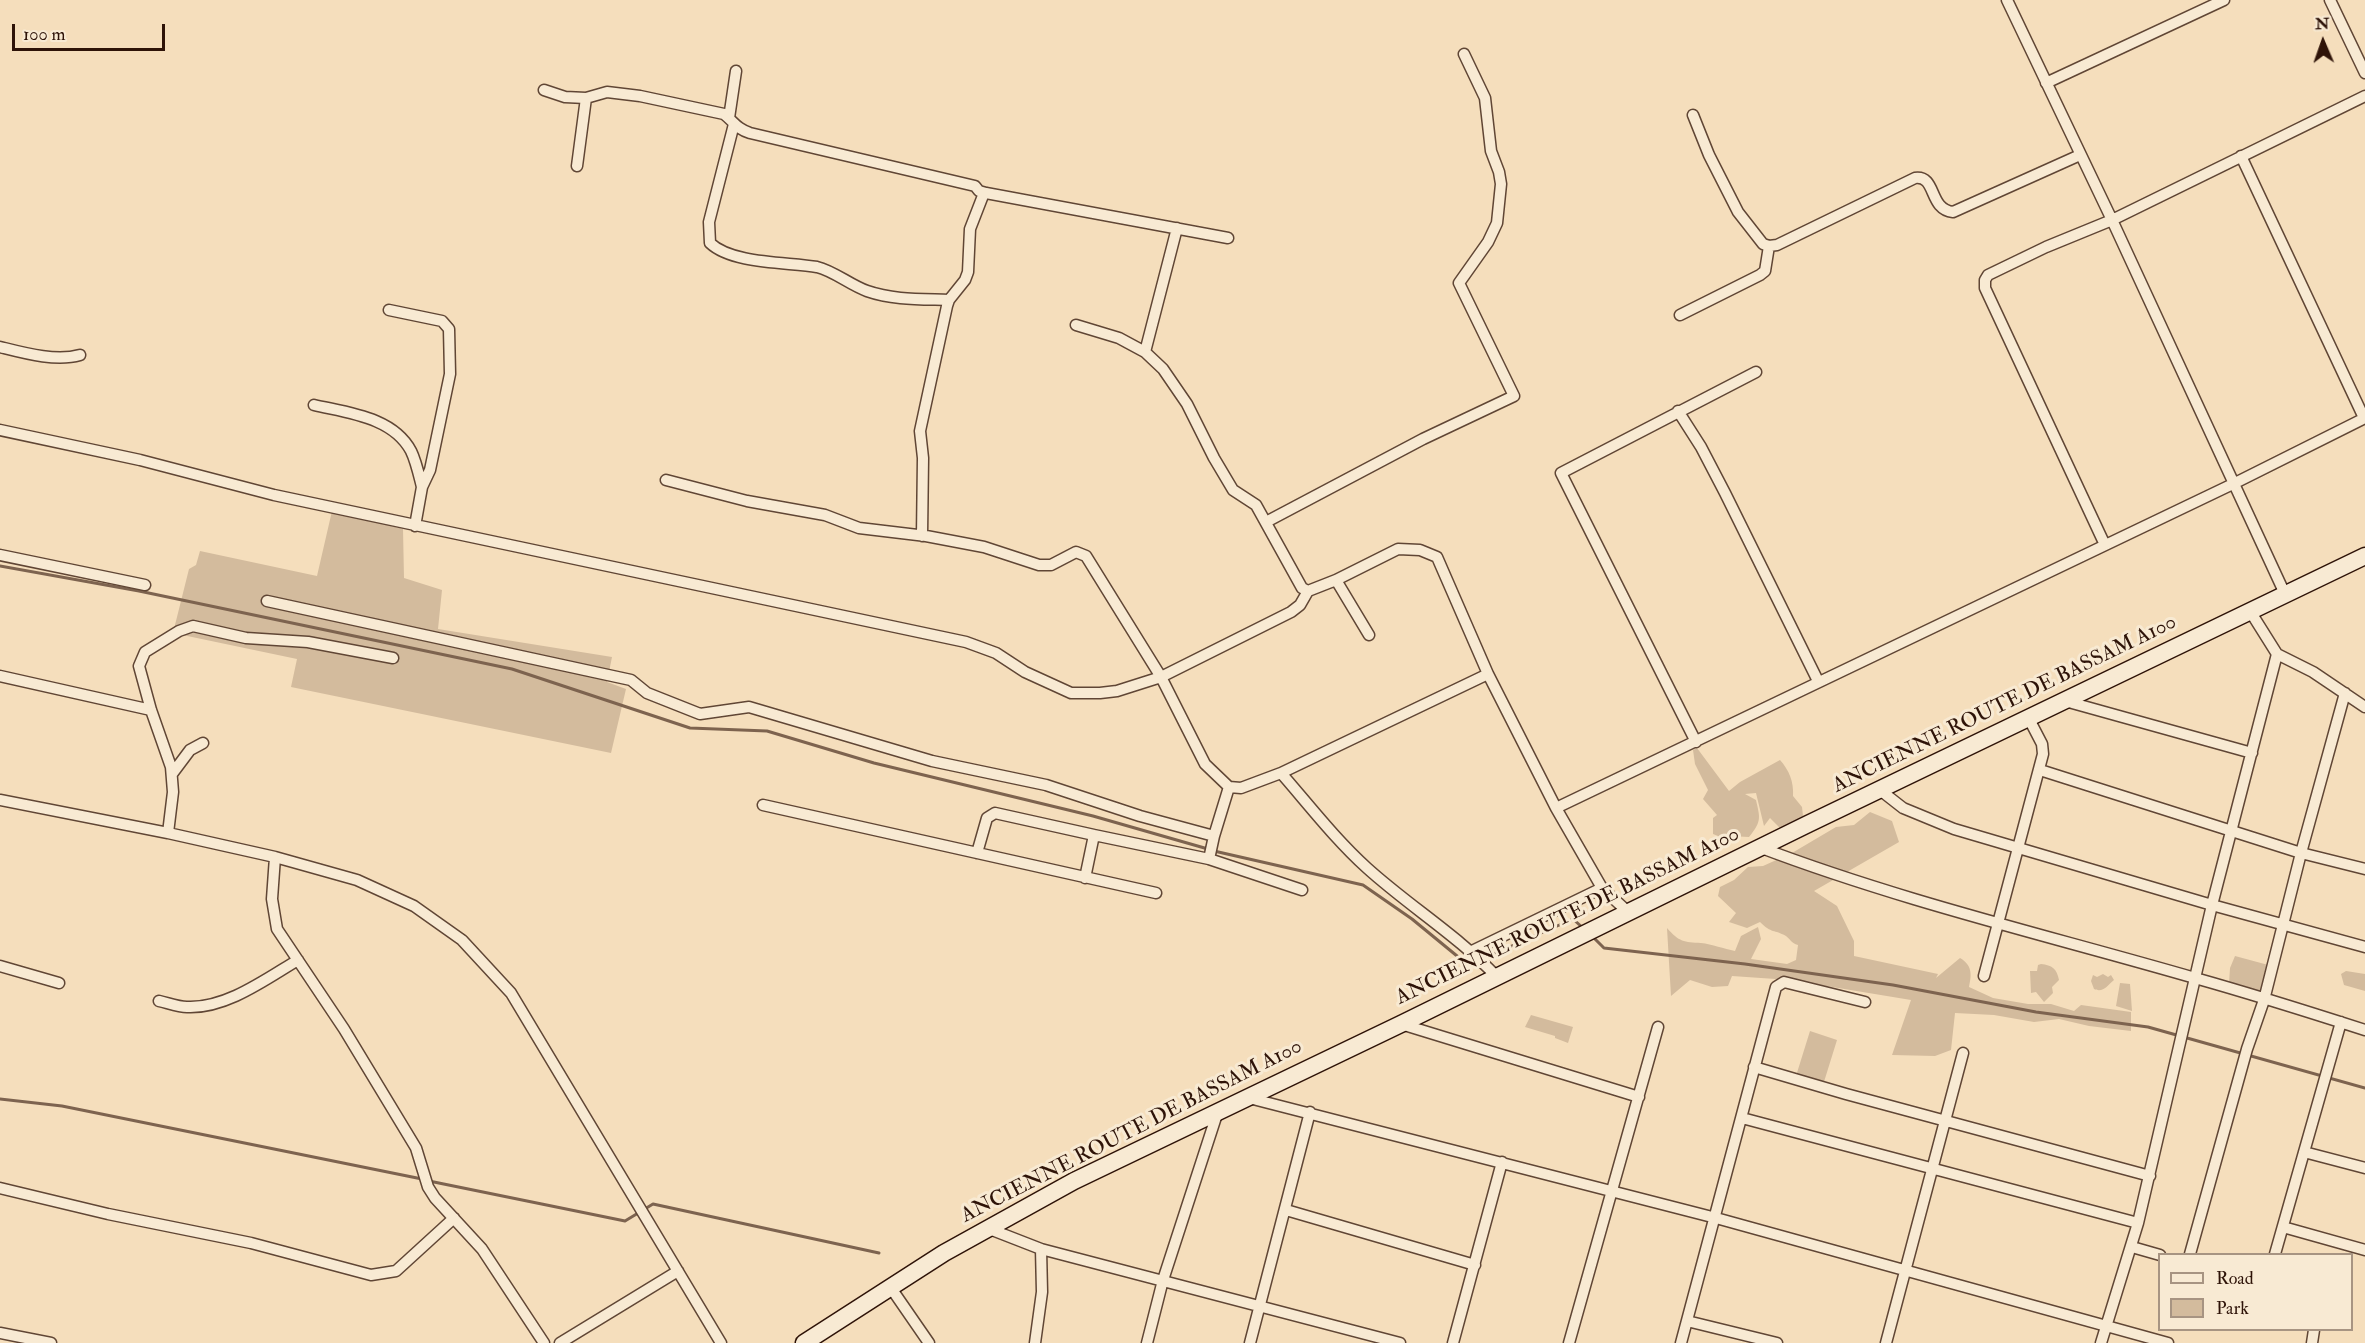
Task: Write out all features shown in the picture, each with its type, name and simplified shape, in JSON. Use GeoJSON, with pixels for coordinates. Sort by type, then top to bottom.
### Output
{"type":"FeatureCollection","features":[{"type":"Feature","properties":{"kind":"main road","name":"ANCIENNE ROUTE DE BASSAM A100"},"geometry":{"type":"LineString","coordinates":[[804,1343],[987,1228],[1113,1162],[1401,1024],[1759,847],[2365,556]]}},
{"type":"Feature","properties":{"kind":"street"},"geometry":{"type":"LineString","coordinates":[[2007,0],[2112,220],[2285,594]]}},
{"type":"Feature","properties":{"kind":"street"},"geometry":{"type":"LineString","coordinates":[[2046,83],[2224,0]]}},
{"type":"Feature","properties":{"kind":"street"},"geometry":{"type":"LineString","coordinates":[[2330,0],[2365,73]]}},
{"type":"Feature","properties":{"kind":"street"},"geometry":{"type":"LineString","coordinates":[[1266,522],[1423,439],[1514,396],[1459,283],[1488,242],[1497,223],[1501,184],[1491,151],[1485,98],[1464,54]]}},
{"type":"Feature","properties":{"kind":"street"},"geometry":{"type":"LineString","coordinates":[[736,71],[732,121],[709,222],[710,243],[718,250],[735,256],[820,268],[866,290],[900,298],[949,300]]}},
{"type":"Feature","properties":{"kind":"street"},"geometry":{"type":"LineString","coordinates":[[544,90],[565,97],[586,98],[608,92],[640,96],[724,114],[738,129],[750,133],[975,186],[984,193],[1228,238]]}},
{"type":"Feature","properties":{"kind":"street"},"geometry":{"type":"LineString","coordinates":[[2105,545],[1985,288],[1985,280],[1988,275],[2046,247],[2112,220],[2365,96]]}},
{"type":"Feature","properties":{"kind":"street"},"geometry":{"type":"LineString","coordinates":[[577,166],[586,98]]}},
{"type":"Feature","properties":{"kind":"street"},"geometry":{"type":"LineString","coordinates":[[1693,115],[1709,155],[1738,212],[1763,244],[1769,246],[1777,245],[1914,178],[1921,177],[1927,181],[1938,205],[1944,211],[1953,212],[2080,155]]}},
{"type":"Feature","properties":{"kind":"street"},"geometry":{"type":"LineString","coordinates":[[1556,808],[2235,483],[2365,418],[2241,156]]}},
{"type":"Feature","properties":{"kind":"street"},"geometry":{"type":"LineString","coordinates":[[922,536],[923,458],[920,431],[949,300],[965,280],[968,272],[970,229],[984,193]]}},
{"type":"Feature","properties":{"kind":"street"},"geometry":{"type":"LineString","coordinates":[[1145,352],[1177,228]]}},
{"type":"Feature","properties":{"kind":"street"},"geometry":{"type":"LineString","coordinates":[[1680,315],[1760,275],[1765,271],[1769,246]]}},
{"type":"Feature","properties":{"kind":"street"},"geometry":{"type":"LineString","coordinates":[[389,310],[442,321],[449,328],[450,374],[430,470],[422,487],[415,526]]}},
{"type":"Feature","properties":{"kind":"street"},"geometry":{"type":"LineString","coordinates":[[1076,325],[1119,338],[1145,352],[1164,369],[1187,404],[1233,490],[1256,505],[1302,588],[1308,591]]}},
{"type":"Feature","properties":{"kind":"street"},"geometry":{"type":"LineString","coordinates":[[0,347],[53,357],[71,358],[80,355]]}},
{"type":"Feature","properties":{"kind":"street"},"geometry":{"type":"LineString","coordinates":[[1696,742],[1561,473],[1756,372]]}},
{"type":"Feature","properties":{"kind":"street"},"geometry":{"type":"LineString","coordinates":[[314,405],[369,419],[385,425],[402,437],[412,452],[422,487]]}},
{"type":"Feature","properties":{"kind":"street"},"geometry":{"type":"LineString","coordinates":[[1678,411],[1701,447],[1818,681]]}},
{"type":"Feature","properties":{"kind":"street"},"geometry":{"type":"LineString","coordinates":[[0,430],[140,460],[274,495],[415,526],[966,642],[996,653],[1025,672],[1071,693],[1117,691],[1161,677],[1291,612],[1300,605],[1308,591],[1336,580],[1398,549],[1420,550],[1437,557],[1488,674],[1556,808],[1602,888],[1628,912]]}},
{"type":"Feature","properties":{"kind":"street"},"geometry":{"type":"LineString","coordinates":[[666,480],[747,501],[825,515],[859,528],[984,547],[1039,565],[1051,565],[1076,552],[1086,556],[1161,677],[1205,764],[1229,787],[1241,788],[1281,773],[1488,674]]}},
{"type":"Feature","properties":{"kind":"street"},"geometry":{"type":"LineString","coordinates":[[0,555],[145,585]]}},
{"type":"Feature","properties":{"kind":"street"},"geometry":{"type":"LineString","coordinates":[[1336,580],[1369,635]]}},
{"type":"Feature","properties":{"kind":"street"},"geometry":{"type":"LineString","coordinates":[[267,601],[631,680],[647,693],[700,714],[749,707],[932,761],[1046,785],[1140,816],[1214,836]]}},
{"type":"Feature","properties":{"kind":"street"},"geometry":{"type":"LineString","coordinates":[[2250,611],[2277,654],[2313,672],[2365,707]]}},
{"type":"Feature","properties":{"kind":"street"},"geometry":{"type":"LineString","coordinates":[[168,833],[173,792],[172,774],[139,666],[145,652],[193,626],[246,638],[308,642],[393,658]]}},
{"type":"Feature","properties":{"kind":"street"},"geometry":{"type":"LineString","coordinates":[[2101,1343],[2132,1247],[2212,905],[2277,654]]}},
{"type":"Feature","properties":{"kind":"street"},"geometry":{"type":"LineString","coordinates":[[0,676],[151,710]]}},
{"type":"Feature","properties":{"kind":"street"},"geometry":{"type":"LineString","coordinates":[[2190,1253],[2247,1049],[2264,1000],[2301,853],[2346,693]]}},
{"type":"Feature","properties":{"kind":"street"},"geometry":{"type":"LineString","coordinates":[[2065,701],[2252,753]]}},
{"type":"Feature","properties":{"kind":"street"},"geometry":{"type":"LineString","coordinates":[[1984,976],[2043,754],[2042,744],[2029,719]]}},
{"type":"Feature","properties":{"kind":"street"},"geometry":{"type":"LineString","coordinates":[[172,774],[190,750],[202,743]]}},
{"type":"Feature","properties":{"kind":"street"},"geometry":{"type":"LineString","coordinates":[[2040,770],[2301,853],[2365,869]]}},
{"type":"Feature","properties":{"kind":"street"},"geometry":{"type":"LineString","coordinates":[[1281,773],[1338,840],[1368,869],[1472,951],[1497,977]]}},
{"type":"Feature","properties":{"kind":"street"},"geometry":{"type":"LineString","coordinates":[[1209,859],[1229,787]]}},
{"type":"Feature","properties":{"kind":"street"},"geometry":{"type":"LineString","coordinates":[[1880,790],[1903,808],[1923,817],[2018,848],[2282,925],[2365,946]]}},
{"type":"Feature","properties":{"kind":"street"},"geometry":{"type":"LineString","coordinates":[[0,800],[168,833],[275,857],[357,880],[414,906],[462,940],[510,993],[721,1343]]}},
{"type":"Feature","properties":{"kind":"street"},"geometry":{"type":"LineString","coordinates":[[763,805],[1156,893]]}},
{"type":"Feature","properties":{"kind":"street"},"geometry":{"type":"LineString","coordinates":[[977,853],[987,818],[996,813],[1209,859],[1302,890]]}},
{"type":"Feature","properties":{"kind":"street"},"geometry":{"type":"LineString","coordinates":[[1085,878],[1094,835]]}},
{"type":"Feature","properties":{"kind":"street"},"geometry":{"type":"LineString","coordinates":[[1759,847],[1808,866],[1998,924],[2196,978],[2365,1030]]}},
{"type":"Feature","properties":{"kind":"street"},"geometry":{"type":"LineString","coordinates":[[275,857],[272,876],[277,929],[344,1029],[416,1148],[428,1187],[435,1198],[482,1249],[544,1343]]}},
{"type":"Feature","properties":{"kind":"street"},"geometry":{"type":"LineString","coordinates":[[1472,951],[1602,888]]}},
{"type":"Feature","properties":{"kind":"street"},"geometry":{"type":"LineString","coordinates":[[159,1001],[185,1007],[216,1003],[298,960]]}},
{"type":"Feature","properties":{"kind":"street"},"geometry":{"type":"LineString","coordinates":[[0,966],[59,983]]}},
{"type":"Feature","properties":{"kind":"street"},"geometry":{"type":"LineString","coordinates":[[1681,1343],[1716,1218],[1754,1067],[1779,983],[1784,982],[1865,1002]]}},
{"type":"Feature","properties":{"kind":"street"},"geometry":{"type":"LineString","coordinates":[[2275,1253],[2341,1022]]}},
{"type":"Feature","properties":{"kind":"street"},"geometry":{"type":"LineString","coordinates":[[1401,1024],[1639,1096]]}},
{"type":"Feature","properties":{"kind":"street"},"geometry":{"type":"LineString","coordinates":[[1569,1343],[1658,1027]]}},
{"type":"Feature","properties":{"kind":"street"},"geometry":{"type":"LineString","coordinates":[[1886,1343],[1964,1053]]}},
{"type":"Feature","properties":{"kind":"street"},"geometry":{"type":"LineString","coordinates":[[1754,1067],[2150,1176]]}},
{"type":"Feature","properties":{"kind":"street"},"geometry":{"type":"LineString","coordinates":[[1249,1098],[1502,1161],[1716,1218],[2168,1343]]}},
{"type":"Feature","properties":{"kind":"street"},"geometry":{"type":"LineString","coordinates":[[1147,1343],[1163,1280],[1218,1111]]}},
{"type":"Feature","properties":{"kind":"street"},"geometry":{"type":"LineString","coordinates":[[1250,1343],[1310,1112]]}},
{"type":"Feature","properties":{"kind":"street"},"geometry":{"type":"LineString","coordinates":[[1742,1118],[2138,1223]]}},
{"type":"Feature","properties":{"kind":"street"},"geometry":{"type":"LineString","coordinates":[[2304,1152],[2365,1168]]}},
{"type":"Feature","properties":{"kind":"street"},"geometry":{"type":"LineString","coordinates":[[1453,1343],[1502,1161]]}},
{"type":"Feature","properties":{"kind":"street"},"geometry":{"type":"LineString","coordinates":[[0,1188],[108,1214],[250,1243],[371,1275],[396,1271],[454,1218]]}},
{"type":"Feature","properties":{"kind":"street"},"geometry":{"type":"LineString","coordinates":[[1286,1210],[1475,1265]]}},
{"type":"Feature","properties":{"kind":"street"},"geometry":{"type":"LineString","coordinates":[[2283,1227],[2340,1249],[2365,1250]]}},
{"type":"Feature","properties":{"kind":"street"},"geometry":{"type":"LineString","coordinates":[[987,1228],[1041,1249],[1400,1343]]}},
{"type":"Feature","properties":{"kind":"street"},"geometry":{"type":"LineString","coordinates":[[2132,1247],[2158,1254]]}},
{"type":"Feature","properties":{"kind":"street"},"geometry":{"type":"LineString","coordinates":[[1039,1342],[1042,1292],[1041,1249]]}},
{"type":"Feature","properties":{"kind":"street"},"geometry":{"type":"LineString","coordinates":[[560,1343],[678,1271]]}},
{"type":"Feature","properties":{"kind":"street"},"geometry":{"type":"LineString","coordinates":[[891,1288],[929,1343]]}},
{"type":"Feature","properties":{"kind":"street"},"geometry":{"type":"LineString","coordinates":[[1687,1321],[1777,1343]]}},
{"type":"Feature","properties":{"kind":"street"},"geometry":{"type":"LineString","coordinates":[[0,1333],[51,1343]]}},
{"type":"Feature","properties":{"kind":"green space"},"geometry":{"type":"Polygon","coordinates":[[[332,511],[403,529],[404,578],[442,590],[438,629],[612,657],[607,682],[626,689],[611,753],[291,687],[297,659],[173,633],[189,569],[196,565],[200,551],[317,576],[332,511]]]}},
{"type":"Feature","properties":{"kind":"green space"},"geometry":{"type":"Polygon","coordinates":[[[1697,748],[1729,791],[1740,782],[1780,760],[1790,777],[1793,796],[1802,807],[1803,816],[1782,830],[1770,818],[1764,826],[1756,793],[1745,794],[1756,800],[1759,815],[1758,823],[1749,837],[1723,838],[1713,834],[1713,818],[1717,815],[1703,799],[1708,790],[1695,764],[1693,750],[1697,748]]]}},
{"type":"Feature","properties":{"kind":"green space"},"geometry":{"type":"Polygon","coordinates":[[[1870,812],[1892,821],[1899,842],[1814,891],[1837,906],[1854,941],[1854,956],[1938,974],[1936,978],[1960,958],[1970,970],[1969,987],[1993,998],[2028,1004],[2051,1004],[2074,1011],[2081,1005],[2131,1012],[2131,1031],[2089,1026],[2059,1019],[2034,1022],[1994,1015],[1955,1013],[1951,1050],[1935,1056],[1892,1055],[1911,1000],[1790,980],[1732,976],[1728,986],[1712,987],[1690,980],[1671,996],[1667,928],[1682,940],[1735,951],[1741,936],[1758,927],[1761,939],[1751,959],[1787,964],[1796,960],[1798,945],[1786,936],[1770,930],[1760,922],[1747,928],[1729,922],[1736,913],[1718,896],[1720,887],[1734,880],[1748,867],[1763,866],[1792,853],[1836,827],[1854,825],[1870,812]]]}},
{"type":"Feature","properties":{"kind":"green space"},"geometry":{"type":"Polygon","coordinates":[[[2235,956],[2272,966],[2263,993],[2239,984],[2229,984],[2230,968],[2235,956]]]}},
{"type":"Feature","properties":{"kind":"green space"},"geometry":{"type":"Polygon","coordinates":[[[2038,965],[2053,968],[2059,980],[2052,987],[2053,993],[2044,1002],[2036,992],[2031,993],[2030,971],[2037,971],[2038,965]]]}},
{"type":"Feature","properties":{"kind":"green space"},"geometry":{"type":"Polygon","coordinates":[[[2346,971],[2365,974],[2365,991],[2344,985],[2341,974],[2346,971]]]}},
{"type":"Feature","properties":{"kind":"green space"},"geometry":{"type":"Polygon","coordinates":[[[2103,974],[2108,977],[2111,975],[2114,980],[2107,987],[2094,989],[2091,981],[2093,975],[2097,977],[2103,974]]]}},
{"type":"Feature","properties":{"kind":"green space"},"geometry":{"type":"Polygon","coordinates":[[[2120,983],[2130,984],[2132,1011],[2116,1006],[2120,983]]]}},
{"type":"Feature","properties":{"kind":"green space"},"geometry":{"type":"Polygon","coordinates":[[[1531,1015],[1573,1027],[1568,1043],[1555,1036],[1525,1027],[1531,1015]]]}},
{"type":"Feature","properties":{"kind":"green space"},"geometry":{"type":"Polygon","coordinates":[[[1810,1031],[1837,1040],[1823,1085],[1796,1076],[1810,1031]]]}},
{"type":"Feature","properties":{"kind":"waterway"},"geometry":{"type":"LineString","coordinates":[[0,566],[139,591],[512,669],[690,728],[767,731],[874,763],[1093,816],[1208,849]]}},
{"type":"Feature","properties":{"kind":"waterway"},"geometry":{"type":"LineString","coordinates":[[1214,851],[1363,885],[1412,919],[1468,965],[1476,962]]}},
{"type":"Feature","properties":{"kind":"waterway"},"geometry":{"type":"LineString","coordinates":[[1482,959],[1573,919],[1583,928]]}},
{"type":"Feature","properties":{"kind":"waterway"},"geometry":{"type":"LineString","coordinates":[[1592,936],[1604,948],[1745,964],[1893,985],[2036,1012],[2148,1027],[2365,1088]]}},
{"type":"Feature","properties":{"kind":"waterway"},"geometry":{"type":"LineString","coordinates":[[0,1099],[62,1106],[422,1179]]}},
{"type":"Feature","properties":{"kind":"waterway"},"geometry":{"type":"LineString","coordinates":[[429,1181],[625,1221],[653,1204],[879,1253]]}}]}
